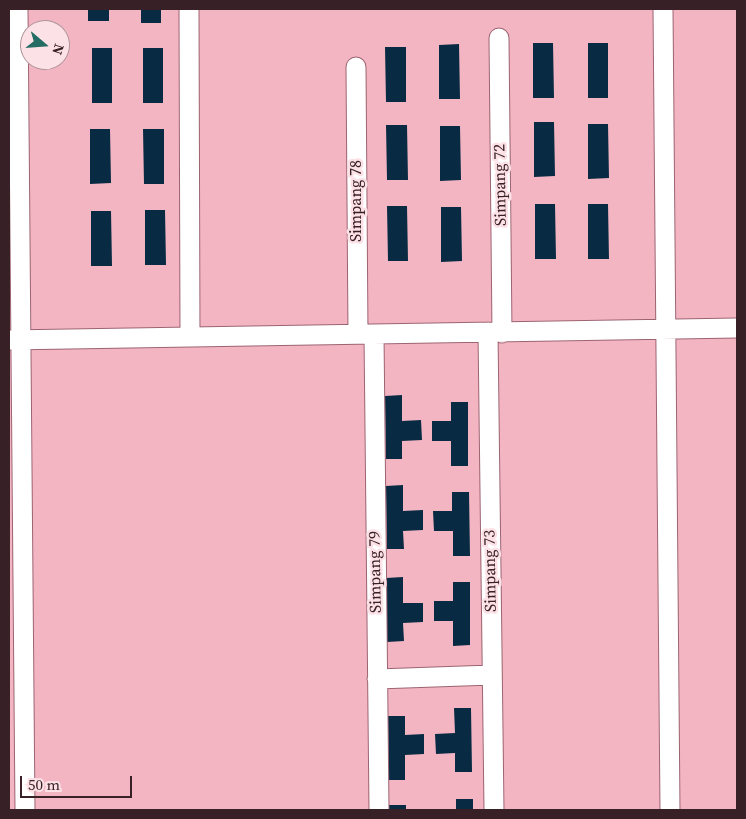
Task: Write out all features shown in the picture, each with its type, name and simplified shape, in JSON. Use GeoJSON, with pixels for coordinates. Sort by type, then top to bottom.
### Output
{"type":"FeatureCollection","features":[{"type":"Feature","properties":{"kind":"street"},"geometry":{"type":"LineString","coordinates":[[18,9],[15,340],[25,810]]}},
{"type":"Feature","properties":{"kind":"street"},"geometry":{"type":"LineString","coordinates":[[189,9],[190,337]]}},
{"type":"Feature","properties":{"kind":"street"},"geometry":{"type":"LineString","coordinates":[[663,9],[670,810]]}},
{"type":"Feature","properties":{"kind":"street","name":"Simpang 72"},"geometry":{"type":"LineString","coordinates":[[495,332],[499,38]]}},
{"type":"Feature","properties":{"kind":"street","name":"Simpang 78"},"geometry":{"type":"LineString","coordinates":[[356,67],[366,334]]}},
{"type":"Feature","properties":{"kind":"street"},"geometry":{"type":"LineString","coordinates":[[15,340],[737,328]]}},
{"type":"Feature","properties":{"kind":"street","name":"Simpang 73"},"geometry":{"type":"LineString","coordinates":[[494,810],[492,675],[495,332]]}},
{"type":"Feature","properties":{"kind":"street","name":"Simpang 79"},"geometry":{"type":"LineString","coordinates":[[366,334],[377,679],[379,810]]}},
{"type":"Feature","properties":{"kind":"street"},"geometry":{"type":"LineString","coordinates":[[377,679],[492,675]]}},
{"type":"Feature","properties":{"kind":"building"},"geometry":{"type":"Polygon","coordinates":[[[88,9],[109,9],[109,21],[88,21],[88,9]]]}},
{"type":"Feature","properties":{"kind":"building"},"geometry":{"type":"Polygon","coordinates":[[[141,9],[161,9],[161,23],[141,23],[141,9]]]}},
{"type":"Feature","properties":{"kind":"building"},"geometry":{"type":"Polygon","coordinates":[[[533,43],[553,43],[554,98],[533,98],[533,43]]]}},
{"type":"Feature","properties":{"kind":"building"},"geometry":{"type":"Polygon","coordinates":[[[588,43],[608,43],[608,98],[588,98],[588,43]]]}},
{"type":"Feature","properties":{"kind":"building"},"geometry":{"type":"Polygon","coordinates":[[[459,44],[460,99],[439,99],[439,45],[459,44]]]}},
{"type":"Feature","properties":{"kind":"building"},"geometry":{"type":"Polygon","coordinates":[[[385,47],[406,47],[406,102],[386,102],[385,47]]]}},
{"type":"Feature","properties":{"kind":"building"},"geometry":{"type":"Polygon","coordinates":[[[92,48],[112,48],[112,103],[92,103],[92,48]]]}},
{"type":"Feature","properties":{"kind":"building"},"geometry":{"type":"Polygon","coordinates":[[[143,48],[163,48],[163,103],[143,103],[143,48]]]}},
{"type":"Feature","properties":{"kind":"building"},"geometry":{"type":"Polygon","coordinates":[[[534,122],[554,122],[555,176],[534,177],[534,122]]]}},
{"type":"Feature","properties":{"kind":"building"},"geometry":{"type":"Polygon","coordinates":[[[588,124],[608,124],[609,178],[588,179],[588,124]]]}},
{"type":"Feature","properties":{"kind":"building"},"geometry":{"type":"Polygon","coordinates":[[[386,125],[407,125],[408,180],[387,180],[386,125]]]}},
{"type":"Feature","properties":{"kind":"building"},"geometry":{"type":"Polygon","coordinates":[[[440,126],[460,126],[461,180],[440,181],[440,126]]]}},
{"type":"Feature","properties":{"kind":"building"},"geometry":{"type":"Polygon","coordinates":[[[90,129],[110,129],[111,183],[90,184],[90,129]]]}},
{"type":"Feature","properties":{"kind":"building"},"geometry":{"type":"Polygon","coordinates":[[[143,129],[164,129],[164,184],[144,184],[143,129]]]}},
{"type":"Feature","properties":{"kind":"building"},"geometry":{"type":"Polygon","coordinates":[[[535,204],[555,204],[556,259],[535,259],[535,204]]]}},
{"type":"Feature","properties":{"kind":"building"},"geometry":{"type":"Polygon","coordinates":[[[588,204],[608,204],[609,259],[588,259],[588,204]]]}},
{"type":"Feature","properties":{"kind":"building"},"geometry":{"type":"Polygon","coordinates":[[[387,206],[407,206],[408,261],[388,261],[387,206]]]}},
{"type":"Feature","properties":{"kind":"building"},"geometry":{"type":"Polygon","coordinates":[[[441,207],[461,207],[462,261],[441,262],[441,207]]]}},
{"type":"Feature","properties":{"kind":"building"},"geometry":{"type":"Polygon","coordinates":[[[145,210],[165,210],[166,265],[145,265],[145,210]]]}},
{"type":"Feature","properties":{"kind":"building"},"geometry":{"type":"Polygon","coordinates":[[[91,211],[111,211],[112,266],[91,266],[91,211]]]}},
{"type":"Feature","properties":{"kind":"building"},"geometry":{"type":"Polygon","coordinates":[[[402,395],[402,421],[421,420],[422,440],[402,441],[402,459],[386,459],[385,396],[402,395]]]}},
{"type":"Feature","properties":{"kind":"building"},"geometry":{"type":"Polygon","coordinates":[[[451,402],[468,402],[468,466],[451,466],[451,441],[432,441],[432,421],[451,421],[451,402]]]}},
{"type":"Feature","properties":{"kind":"building"},"geometry":{"type":"Polygon","coordinates":[[[403,485],[403,511],[423,510],[423,530],[403,531],[404,549],[387,549],[386,486],[403,485]]]}},
{"type":"Feature","properties":{"kind":"building"},"geometry":{"type":"Polygon","coordinates":[[[452,492],[469,492],[470,556],[453,556],[453,531],[434,531],[433,511],[452,511],[452,492]]]}},
{"type":"Feature","properties":{"kind":"building"},"geometry":{"type":"Polygon","coordinates":[[[403,577],[403,603],[423,603],[423,622],[403,623],[404,641],[387,642],[386,578],[403,577]]]}},
{"type":"Feature","properties":{"kind":"building"},"geometry":{"type":"Polygon","coordinates":[[[453,582],[470,582],[470,645],[453,646],[453,621],[434,621],[434,601],[453,601],[453,582]]]}},
{"type":"Feature","properties":{"kind":"building"},"geometry":{"type":"Polygon","coordinates":[[[454,708],[471,708],[472,772],[455,772],[455,753],[436,754],[435,734],[455,733],[454,708]]]}},
{"type":"Feature","properties":{"kind":"building"},"geometry":{"type":"Polygon","coordinates":[[[388,716],[405,716],[405,735],[424,734],[424,754],[405,755],[405,780],[389,780],[388,716]]]}},
{"type":"Feature","properties":{"kind":"building"},"geometry":{"type":"Polygon","coordinates":[[[456,799],[473,799],[473,810],[456,810],[456,799]]]}},
{"type":"Feature","properties":{"kind":"building"},"geometry":{"type":"Polygon","coordinates":[[[388,805],[406,805],[406,810],[388,810],[388,805]]]}}]}
